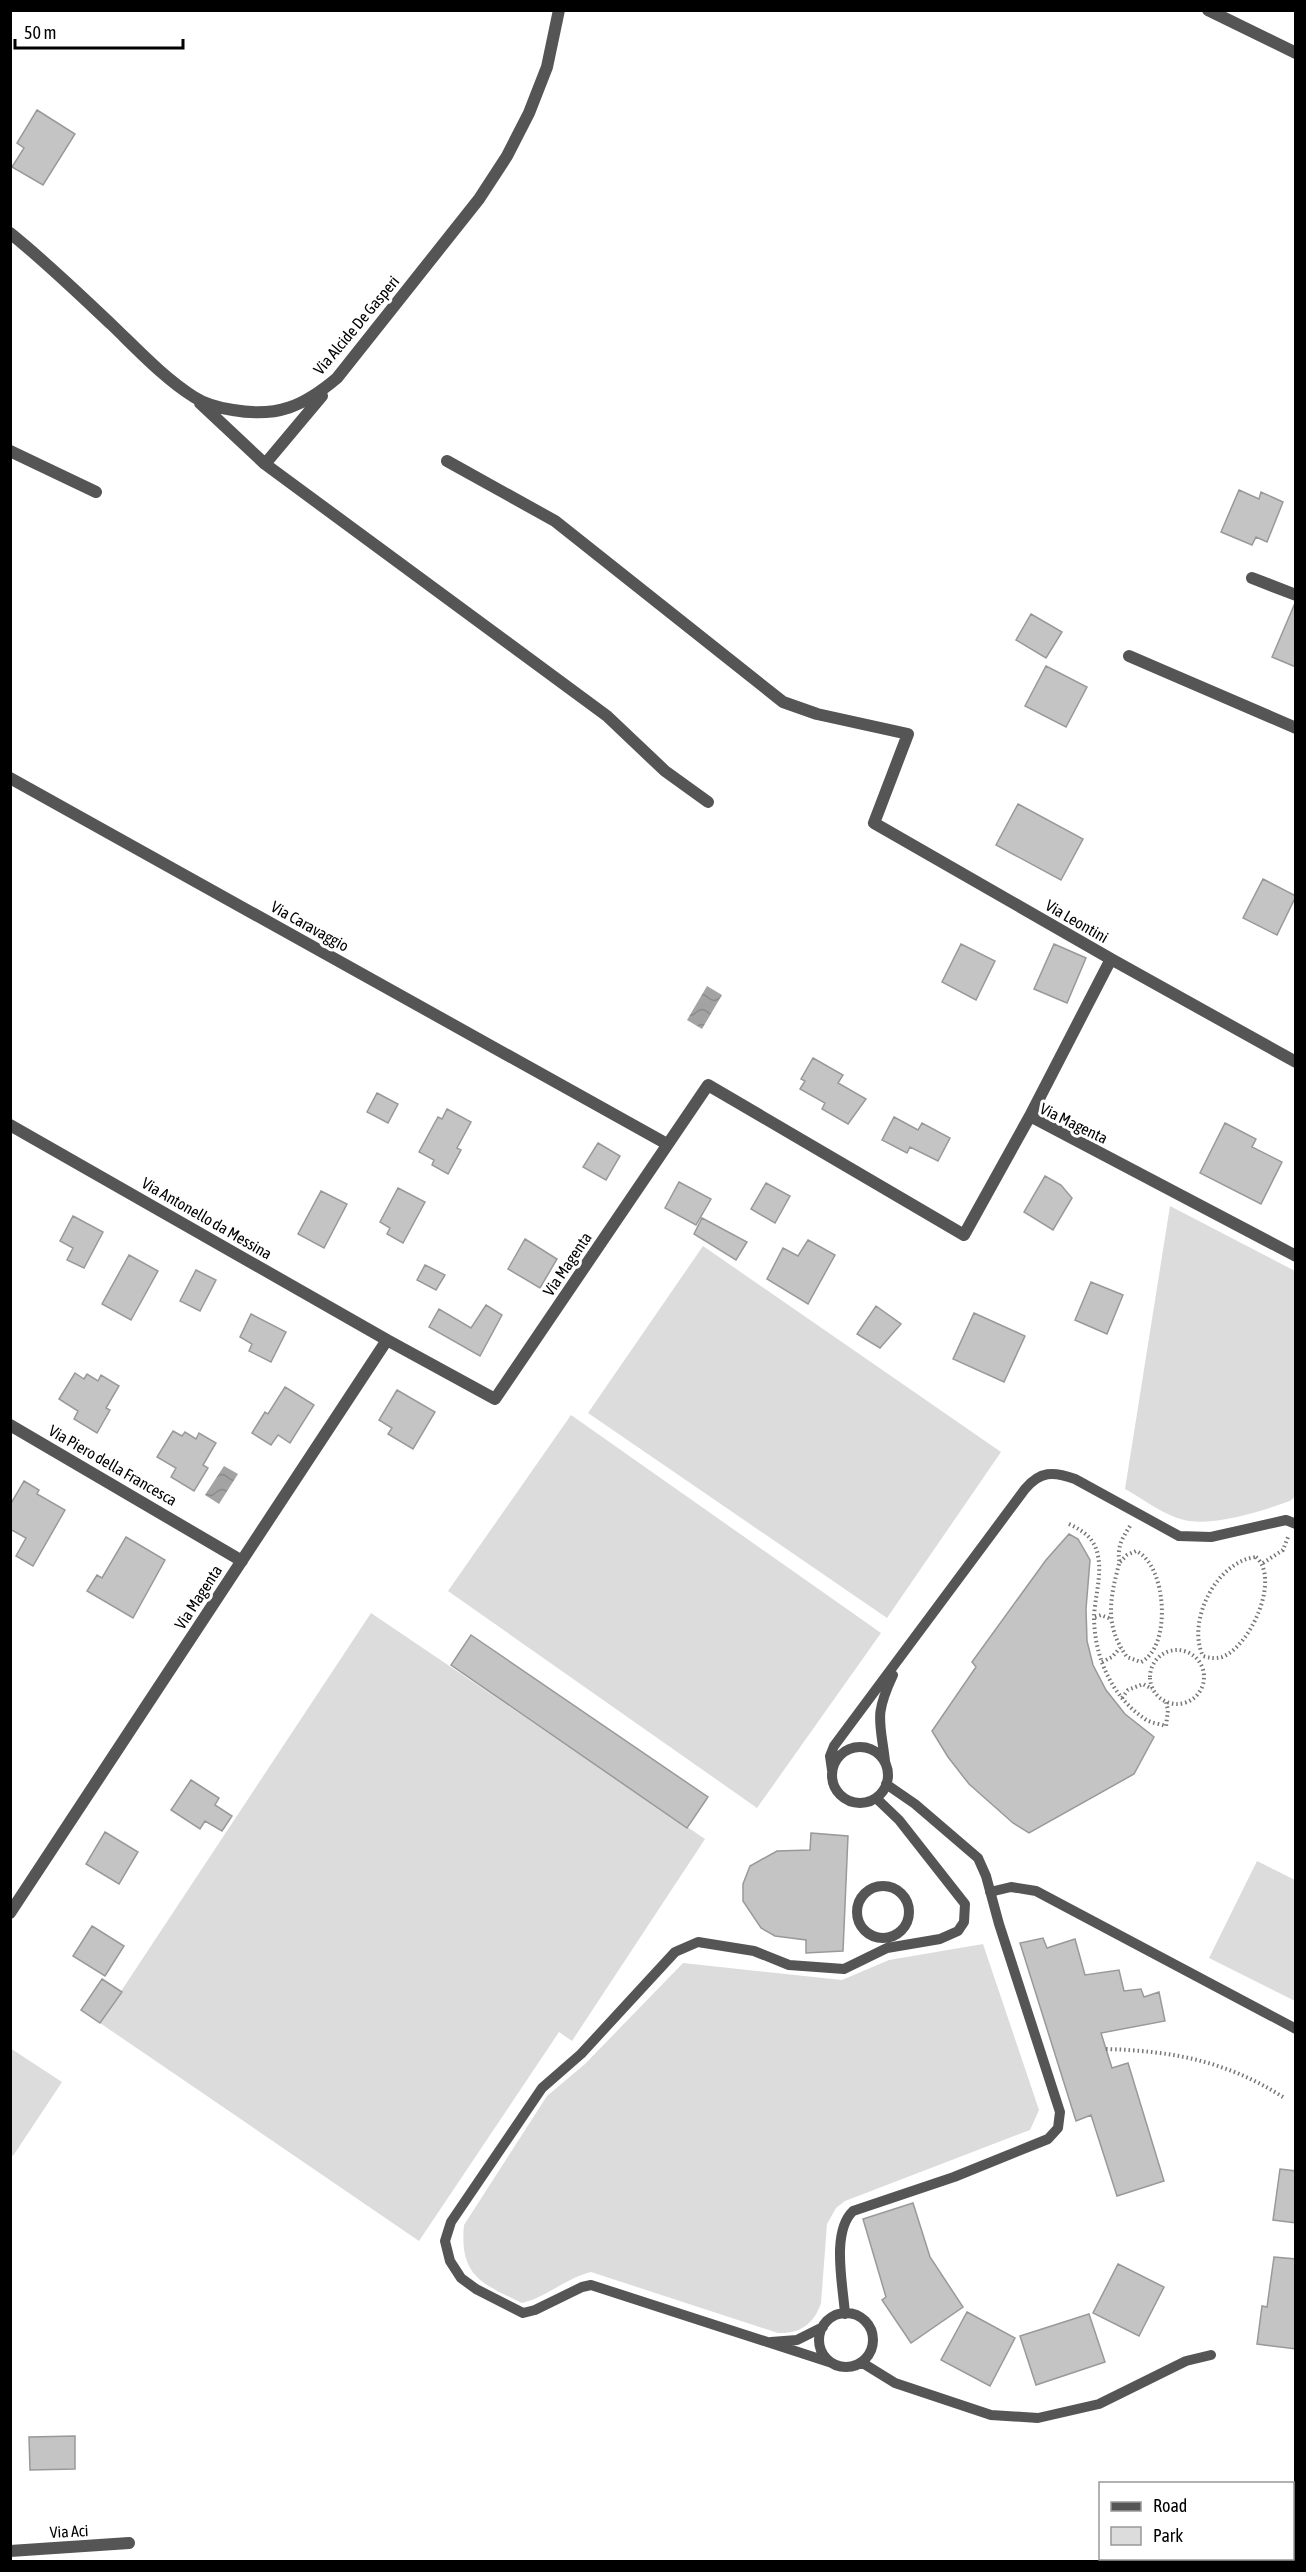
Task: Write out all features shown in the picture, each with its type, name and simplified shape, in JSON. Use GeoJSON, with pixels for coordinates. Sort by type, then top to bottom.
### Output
{"type":"FeatureCollection","features":[{"type":"Feature","properties":{"kind":"street","name":"Via Alcide De Gasperi"},"geometry":{"type":"LineString","coordinates":[[10,233],[42,259],[158,370],[195,398],[218,408],[267,413],[287,409],[315,397],[337,378],[479,199],[507,156],[529,113],[547,67],[560,10]]}},
{"type":"Feature","properties":{"kind":"street"},"geometry":{"type":"LineString","coordinates":[[1209,10],[1296,52]]}},
{"type":"Feature","properties":{"kind":"street"},"geometry":{"type":"LineString","coordinates":[[265,464],[337,378]]}},
{"type":"Feature","properties":{"kind":"street"},"geometry":{"type":"LineString","coordinates":[[195,398],[265,464],[608,716],[665,771],[708,802]]}},
{"type":"Feature","properties":{"kind":"street"},"geometry":{"type":"LineString","coordinates":[[10,451],[96,492]]}},
{"type":"Feature","properties":{"kind":"street","name":"Via Leontini"},"geometry":{"type":"LineString","coordinates":[[447,461],[555,521],[783,702],[817,714],[908,734],[874,823],[1111,959],[1030,1116]]}},
{"type":"Feature","properties":{"kind":"street"},"geometry":{"type":"LineString","coordinates":[[1252,578],[1296,595]]}},
{"type":"Feature","properties":{"kind":"street"},"geometry":{"type":"LineString","coordinates":[[1129,656],[1296,728]]}},
{"type":"Feature","properties":{"kind":"street","name":"Via Caravaggio"},"geometry":{"type":"LineString","coordinates":[[10,778],[667,1144]]}},
{"type":"Feature","properties":{"kind":"street"},"geometry":{"type":"LineString","coordinates":[[1111,959],[1296,1062]]}},
{"type":"Feature","properties":{"kind":"street","name":"Via Magenta"},"geometry":{"type":"LineString","coordinates":[[10,1913],[387,1340],[495,1399],[708,1084],[964,1235],[1030,1116],[1296,1256]]}},
{"type":"Feature","properties":{"kind":"street","name":"Via Antonello da Messina"},"geometry":{"type":"LineString","coordinates":[[10,1125],[387,1340]]}},
{"type":"Feature","properties":{"kind":"street","name":"Via Piero della Francesca"},"geometry":{"type":"LineString","coordinates":[[10,1425],[242,1561]]}},
{"type":"Feature","properties":{"kind":"street","name":"Via Aci"},"geometry":{"type":"LineString","coordinates":[[10,2551],[129,2543]]}},
{"type":"Feature","properties":{"kind":"lane"},"geometry":{"type":"LineString","coordinates":[[902,1656],[879,1710],[879,1730],[887,1774],[886,1784],[876,1798],[861,1803],[845,1799],[834,1786],[830,1756],[834,1746],[1033,1479],[1046,1472],[1060,1473],[1179,1536],[1211,1537],[1286,1520],[1295,1524]]}},
{"type":"Feature","properties":{"kind":"lane"},"geometry":{"type":"LineString","coordinates":[[832,1770],[839,1756],[853,1748],[864,1747],[874,1751],[885,1763]]}},
{"type":"Feature","properties":{"kind":"lane"},"geometry":{"type":"LineString","coordinates":[[844,2314],[840,2233],[846,2217],[853,2211],[954,2177],[1048,2139],[1058,2128],[1060,2112],[986,1876],[978,1858],[915,1804],[886,1784]]}},
{"type":"Feature","properties":{"kind":"lane"},"geometry":{"type":"LineString","coordinates":[[765,2343],[797,2340],[823,2326],[834,2316],[844,2314],[859,2317],[870,2329],[872,2339],[870,2349],[861,2362],[847,2367],[765,2343],[591,2285],[523,2313],[476,2289],[461,2278],[450,2261],[445,2241],[451,2222],[542,2088],[581,2054],[675,1952],[698,1941],[754,1951],[789,1965],[844,1969],[887,1943],[903,1929],[908,1921],[907,1899],[893,1887],[875,1887],[865,1893],[860,1900],[858,1918],[868,1933],[887,1943],[940,1939],[958,1931],[964,1922],[965,1904],[898,1820],[876,1798]]}},
{"type":"Feature","properties":{"kind":"lane"},"geometry":{"type":"LineString","coordinates":[[990,1892],[1011,1887],[1036,1892],[1296,2028]]}},
{"type":"Feature","properties":{"kind":"lane"},"geometry":{"type":"LineString","coordinates":[[823,2326],[819,2336],[820,2347],[824,2356],[832,2363]]}},
{"type":"Feature","properties":{"kind":"lane"},"geometry":{"type":"LineString","coordinates":[[861,2362],[895,2383],[991,2415],[1038,2418],[1099,2404],[1186,2361],[1211,2355]]}},
{"type":"Feature","properties":{"kind":"path"},"geometry":{"type":"LineString","coordinates":[[1120,1562],[1118,1554],[1120,1543],[1137,1514]]}},
{"type":"Feature","properties":{"kind":"path"},"geometry":{"type":"LineString","coordinates":[[1069,1524],[1085,1531],[1093,1542],[1099,1557],[1094,1617],[1098,1652],[1102,1662],[1122,1698],[1146,1720],[1166,1726],[1168,1710],[1166,1702],[1152,1689],[1143,1684],[1134,1686],[1122,1698]]}},
{"type":"Feature","properties":{"kind":"path"},"geometry":{"type":"LineString","coordinates":[[1263,1563],[1283,1550],[1295,1524]]}},
{"type":"Feature","properties":{"kind":"path"},"geometry":{"type":"LineString","coordinates":[[1136,1551],[1146,1556],[1154,1570],[1161,1591],[1158,1638],[1154,1652],[1141,1662],[1132,1661],[1120,1648],[1111,1625],[1110,1598],[1120,1562],[1126,1555],[1136,1551]]}},
{"type":"Feature","properties":{"kind":"path"},"geometry":{"type":"LineString","coordinates":[[1197,1658],[1224,1657],[1239,1645],[1256,1620],[1266,1574],[1263,1563],[1256,1557],[1243,1558],[1231,1567],[1216,1584],[1200,1618],[1199,1648],[1203,1656]]}},
{"type":"Feature","properties":{"kind":"path"},"geometry":{"type":"LineString","coordinates":[[1094,1617],[1111,1618]]}},
{"type":"Feature","properties":{"kind":"path"},"geometry":{"type":"LineString","coordinates":[[1102,1662],[1112,1657],[1120,1648]]}},
{"type":"Feature","properties":{"kind":"path"},"geometry":{"type":"LineString","coordinates":[[1152,1689],[1150,1671],[1162,1653],[1171,1650],[1190,1652],[1197,1658],[1202,1666],[1204,1678],[1196,1696],[1179,1704],[1166,1702]]}},
{"type":"Feature","properties":{"kind":"path"},"geometry":{"type":"LineString","coordinates":[[1149,1657],[1154,1662]]}},
{"type":"Feature","properties":{"kind":"path"},"geometry":{"type":"LineString","coordinates":[[1106,2049],[1146,2050],[1187,2056],[1256,2080],[1283,2097]]}},
{"type":"Feature","properties":{"kind":"green space"},"geometry":{"type":"Polygon","coordinates":[[[1170,1206],[1295,1271],[1296,1496],[1290,1501],[1237,1517],[1195,1522],[1169,1514],[1125,1489],[1170,1206]]]}},
{"type":"Feature","properties":{"kind":"green space"},"geometry":{"type":"Polygon","coordinates":[[[703,1246],[1001,1452],[887,1618],[588,1413],[703,1246]]]}},
{"type":"Feature","properties":{"kind":"green space"},"geometry":{"type":"Polygon","coordinates":[[[571,1415],[881,1633],[757,1808],[448,1591],[571,1415]]]}},
{"type":"Feature","properties":{"kind":"green space"},"geometry":{"type":"Polygon","coordinates":[[[371,1613],[705,1839],[572,2041],[559,2032],[419,2241],[100,2023],[371,1613]]]}},
{"type":"Feature","properties":{"kind":"green space"},"geometry":{"type":"Polygon","coordinates":[[[1257,1861],[1295,1880],[1295,2001],[1209,1958],[1257,1861]]]}},
{"type":"Feature","properties":{"kind":"green space"},"geometry":{"type":"Polygon","coordinates":[[[983,1944],[1039,2110],[1030,2130],[845,2201],[836,2208],[827,2224],[821,2303],[814,2317],[805,2326],[793,2332],[778,2333],[591,2272],[522,2303],[485,2284],[470,2268],[463,2243],[464,2225],[547,2096],[585,2064],[683,1963],[842,1980],[889,1960],[983,1944]]]}},
{"type":"Feature","properties":{"kind":"green space"},"geometry":{"type":"Polygon","coordinates":[[[10,2048],[62,2082],[13,2156],[10,2154],[10,2048]]]}},
{"type":"Feature","properties":{"kind":"water"},"geometry":{"type":"Polygon","coordinates":[[[707,986],[722,995],[702,1029],[687,1020],[707,986]]]}},
{"type":"Feature","properties":{"kind":"water"},"geometry":{"type":"Polygon","coordinates":[[[224,1466],[238,1474],[219,1504],[205,1495],[224,1466]]]}},
{"type":"Feature","properties":{"kind":"building"},"geometry":{"type":"Polygon","coordinates":[[[37,110],[75,134],[43,185],[12,167],[24,148],[17,143],[37,110]]]}},
{"type":"Feature","properties":{"kind":"building"},"geometry":{"type":"Polygon","coordinates":[[[1239,490],[1259,499],[1261,492],[1283,502],[1267,542],[1256,537],[1252,545],[1221,532],[1239,490]]]}},
{"type":"Feature","properties":{"kind":"building"},"geometry":{"type":"Polygon","coordinates":[[[1296,603],[1296,667],[1272,657],[1296,603]]]}},
{"type":"Feature","properties":{"kind":"building"},"geometry":{"type":"Polygon","coordinates":[[[1031,614],[1062,632],[1046,658],[1016,640],[1031,614]]]}},
{"type":"Feature","properties":{"kind":"building"},"geometry":{"type":"Polygon","coordinates":[[[1046,666],[1087,687],[1066,727],[1025,706],[1046,666]]]}},
{"type":"Feature","properties":{"kind":"building"},"geometry":{"type":"Polygon","coordinates":[[[1018,804],[1083,839],[1061,880],[996,845],[1018,804]]]}},
{"type":"Feature","properties":{"kind":"building"},"geometry":{"type":"Polygon","coordinates":[[[1263,879],[1296,896],[1277,935],[1243,918],[1263,879]]]}},
{"type":"Feature","properties":{"kind":"building"},"geometry":{"type":"Polygon","coordinates":[[[961,944],[995,961],[976,1000],[942,982],[961,944]]]}},
{"type":"Feature","properties":{"kind":"building"},"geometry":{"type":"Polygon","coordinates":[[[1054,944],[1086,958],[1067,1003],[1034,989],[1054,944]]]}},
{"type":"Feature","properties":{"kind":"building"},"geometry":{"type":"Polygon","coordinates":[[[813,1058],[843,1075],[838,1083],[866,1099],[848,1124],[822,1109],[825,1103],[800,1089],[805,1081],[801,1079],[813,1058]]]}},
{"type":"Feature","properties":{"kind":"building"},"geometry":{"type":"Polygon","coordinates":[[[377,1093],[398,1104],[388,1123],[367,1112],[377,1093]]]}},
{"type":"Feature","properties":{"kind":"building"},"geometry":{"type":"Polygon","coordinates":[[[447,1109],[471,1122],[457,1148],[461,1150],[448,1174],[432,1165],[434,1160],[419,1152],[438,1117],[442,1119],[447,1109]]]}},
{"type":"Feature","properties":{"kind":"building"},"geometry":{"type":"Polygon","coordinates":[[[894,1117],[918,1130],[922,1123],[950,1138],[938,1161],[910,1147],[907,1153],[882,1140],[894,1117]]]}},
{"type":"Feature","properties":{"kind":"building"},"geometry":{"type":"Polygon","coordinates":[[[1225,1123],[1256,1139],[1252,1147],[1282,1162],[1261,1204],[1200,1173],[1225,1123]]]}},
{"type":"Feature","properties":{"kind":"building"},"geometry":{"type":"Polygon","coordinates":[[[598,1143],[620,1156],[606,1180],[583,1167],[598,1143]]]}},
{"type":"Feature","properties":{"kind":"building"},"geometry":{"type":"Polygon","coordinates":[[[1045,1176],[1061,1185],[1072,1198],[1053,1230],[1024,1212],[1045,1176]]]}},
{"type":"Feature","properties":{"kind":"building"},"geometry":{"type":"Polygon","coordinates":[[[679,1182],[711,1199],[696,1225],[665,1208],[679,1182]]]}},
{"type":"Feature","properties":{"kind":"building"},"geometry":{"type":"Polygon","coordinates":[[[766,1183],[790,1196],[775,1223],[751,1209],[766,1183]]]}},
{"type":"Feature","properties":{"kind":"building"},"geometry":{"type":"Polygon","coordinates":[[[398,1188],[425,1202],[403,1243],[387,1234],[390,1228],[380,1222],[398,1188]]]}},
{"type":"Feature","properties":{"kind":"building"},"geometry":{"type":"Polygon","coordinates":[[[321,1191],[347,1204],[324,1248],[298,1234],[321,1191]]]}},
{"type":"Feature","properties":{"kind":"building"},"geometry":{"type":"Polygon","coordinates":[[[73,1216],[103,1232],[84,1268],[67,1260],[73,1248],[60,1241],[73,1216]]]}},
{"type":"Feature","properties":{"kind":"building"},"geometry":{"type":"Polygon","coordinates":[[[702,1218],[747,1242],[736,1260],[694,1234],[702,1218]]]}},
{"type":"Feature","properties":{"kind":"building"},"geometry":{"type":"Polygon","coordinates":[[[525,1239],[557,1259],[540,1288],[508,1269],[525,1239]]]}},
{"type":"Feature","properties":{"kind":"building"},"geometry":{"type":"Polygon","coordinates":[[[808,1240],[835,1255],[808,1304],[767,1279],[783,1248],[798,1256],[808,1240]]]}},
{"type":"Feature","properties":{"kind":"building"},"geometry":{"type":"Polygon","coordinates":[[[129,1255],[158,1271],[131,1320],[102,1304],[129,1255]]]}},
{"type":"Feature","properties":{"kind":"building"},"geometry":{"type":"Polygon","coordinates":[[[425,1265],[445,1275],[436,1290],[417,1280],[425,1265]]]}},
{"type":"Feature","properties":{"kind":"building"},"geometry":{"type":"Polygon","coordinates":[[[196,1270],[216,1280],[200,1311],[180,1301],[196,1270]]]}},
{"type":"Feature","properties":{"kind":"building"},"geometry":{"type":"Polygon","coordinates":[[[1091,1282],[1123,1295],[1107,1334],[1075,1320],[1091,1282]]]}},
{"type":"Feature","properties":{"kind":"building"},"geometry":{"type":"Polygon","coordinates":[[[486,1305],[502,1315],[480,1356],[429,1327],[439,1309],[471,1328],[486,1305]]]}},
{"type":"Feature","properties":{"kind":"building"},"geometry":{"type":"Polygon","coordinates":[[[876,1306],[901,1324],[880,1348],[857,1334],[876,1306]]]}},
{"type":"Feature","properties":{"kind":"building"},"geometry":{"type":"Polygon","coordinates":[[[974,1313],[1025,1336],[1004,1382],[953,1359],[974,1313]]]}},
{"type":"Feature","properties":{"kind":"building"},"geometry":{"type":"Polygon","coordinates":[[[251,1314],[286,1332],[271,1362],[249,1351],[252,1344],[240,1337],[251,1314]]]}},
{"type":"Feature","properties":{"kind":"building"},"geometry":{"type":"Polygon","coordinates":[[[75,1373],[84,1379],[87,1374],[98,1381],[101,1375],[119,1386],[106,1408],[110,1410],[97,1433],[74,1419],[78,1411],[59,1399],[75,1373]]]}},
{"type":"Feature","properties":{"kind":"building"},"geometry":{"type":"Polygon","coordinates":[[[285,1387],[314,1405],[290,1443],[278,1435],[271,1445],[252,1433],[265,1412],[268,1414],[285,1387]]]}},
{"type":"Feature","properties":{"kind":"building"},"geometry":{"type":"Polygon","coordinates":[[[397,1390],[435,1412],[413,1449],[388,1434],[392,1428],[379,1420],[397,1390]]]}},
{"type":"Feature","properties":{"kind":"building"},"geometry":{"type":"Polygon","coordinates":[[[173,1431],[182,1436],[185,1432],[196,1439],[199,1433],[216,1443],[203,1465],[208,1468],[194,1491],[171,1477],[176,1468],[157,1457],[173,1431]]]}},
{"type":"Feature","properties":{"kind":"building"},"geometry":{"type":"Polygon","coordinates":[[[24,1481],[39,1490],[37,1494],[65,1510],[33,1566],[16,1556],[26,1538],[10,1529],[10,1505],[24,1481]]]}},
{"type":"Feature","properties":{"kind":"building"},"geometry":{"type":"Polygon","coordinates":[[[1069,1534],[1078,1539],[1090,1560],[1086,1609],[1087,1641],[1093,1665],[1106,1690],[1125,1714],[1154,1737],[1134,1774],[1029,1833],[1013,1823],[969,1784],[932,1731],[976,1667],[972,1662],[1046,1560],[1069,1534]]]}},
{"type":"Feature","properties":{"kind":"building"},"geometry":{"type":"Polygon","coordinates":[[[126,1537],[165,1560],[133,1618],[87,1591],[97,1575],[102,1578],[126,1537]]]}},
{"type":"Feature","properties":{"kind":"building"},"geometry":{"type":"Polygon","coordinates":[[[471,1635],[708,1797],[687,1828],[451,1665],[471,1635]]]}},
{"type":"Feature","properties":{"kind":"building"},"geometry":{"type":"Polygon","coordinates":[[[191,1780],[219,1798],[215,1805],[232,1816],[222,1831],[205,1821],[200,1829],[171,1810],[191,1780]]]}},
{"type":"Feature","properties":{"kind":"building"},"geometry":{"type":"Polygon","coordinates":[[[105,1832],[138,1852],[119,1884],[86,1864],[105,1832]]]}},
{"type":"Feature","properties":{"kind":"building"},"geometry":{"type":"Polygon","coordinates":[[[811,1833],[848,1836],[843,1951],[806,1953],[806,1940],[775,1936],[761,1928],[743,1901],[743,1884],[750,1866],[777,1851],[810,1850],[811,1833]]]}},
{"type":"Feature","properties":{"kind":"building"},"geometry":{"type":"Polygon","coordinates":[[[92,1926],[124,1946],[105,1976],[73,1956],[92,1926]]]}},
{"type":"Feature","properties":{"kind":"building"},"geometry":{"type":"Polygon","coordinates":[[[1043,1938],[1047,1948],[1075,1939],[1085,1975],[1119,1970],[1124,1991],[1141,1989],[1144,1997],[1159,1992],[1165,2021],[1101,2033],[1112,2068],[1128,2063],[1164,2181],[1117,2196],[1091,2115],[1076,2121],[1020,1943],[1043,1938]]]}},
{"type":"Feature","properties":{"kind":"building"},"geometry":{"type":"Polygon","coordinates":[[[102,1979],[122,1992],[100,2023],[81,2010],[102,1979]]]}},
{"type":"Feature","properties":{"kind":"building"},"geometry":{"type":"Polygon","coordinates":[[[1280,2169],[1296,2171],[1296,2223],[1273,2220],[1280,2169]]]}},
{"type":"Feature","properties":{"kind":"building"},"geometry":{"type":"Polygon","coordinates":[[[913,2203],[930,2257],[963,2307],[911,2343],[882,2300],[886,2297],[863,2219],[913,2203]]]}},
{"type":"Feature","properties":{"kind":"building"},"geometry":{"type":"Polygon","coordinates":[[[1274,2257],[1296,2259],[1296,2349],[1257,2344],[1262,2306],[1267,2307],[1274,2257]]]}},
{"type":"Feature","properties":{"kind":"building"},"geometry":{"type":"Polygon","coordinates":[[[1118,2264],[1164,2287],[1139,2336],[1093,2313],[1118,2264]]]}},
{"type":"Feature","properties":{"kind":"building"},"geometry":{"type":"Polygon","coordinates":[[[967,2312],[1015,2338],[990,2386],[941,2360],[967,2312]]]}},
{"type":"Feature","properties":{"kind":"building"},"geometry":{"type":"Polygon","coordinates":[[[1089,2314],[1105,2362],[1036,2385],[1020,2336],[1089,2314]]]}},
{"type":"Feature","properties":{"kind":"building"},"geometry":{"type":"Polygon","coordinates":[[[75,2436],[75,2469],[30,2470],[29,2437],[75,2436]]]}}]}
